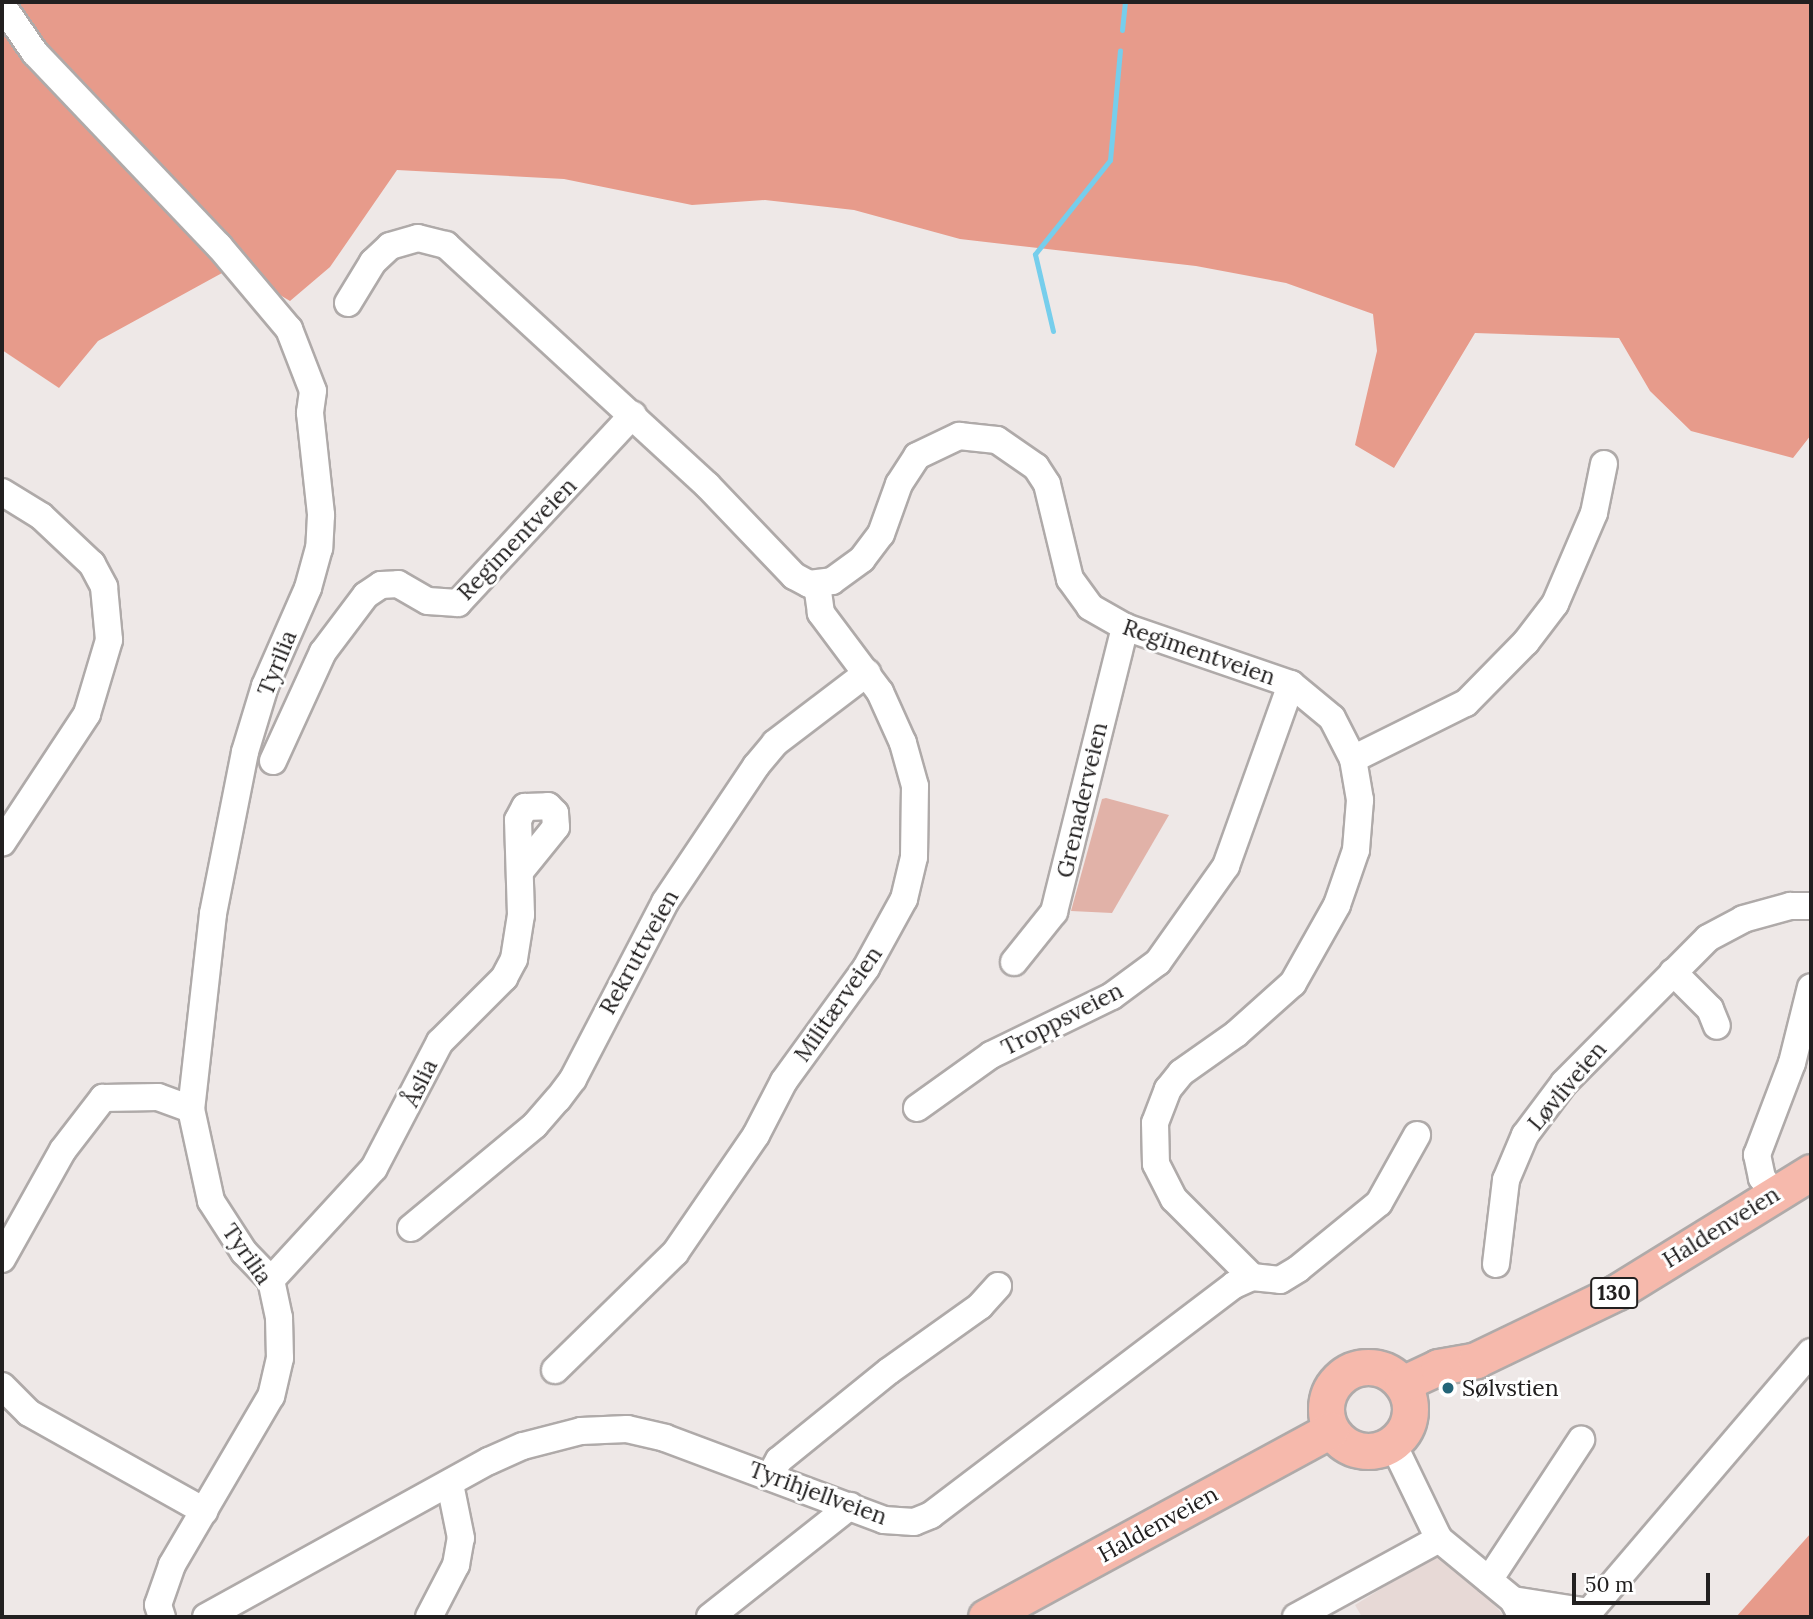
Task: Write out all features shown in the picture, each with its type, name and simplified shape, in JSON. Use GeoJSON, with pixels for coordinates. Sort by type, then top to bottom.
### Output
{"type":"FeatureCollection","features":[{"type":"Feature","properties":{"kind":"main road","name":"Haldenveien"},"geometry":{"type":"LineString","coordinates":[[1402,1384],[1438,1367],[1476,1360],[1617,1292],[1811,1172]]}},
{"type":"Feature","properties":{"kind":"main road"},"geometry":{"type":"LineString","coordinates":[[1372,1367],[1389,1372],[1402,1384],[1410,1416],[1393,1444],[1366,1452],[1346,1445],[1331,1430],[1326,1401],[1341,1377],[1372,1367]]}},
{"type":"Feature","properties":{"kind":"main road","name":"Haldenveien"},"geometry":{"type":"LineString","coordinates":[[986,1617],[1331,1430]]}},
{"type":"Feature","properties":{"kind":"street","name":"Tyrilia"},"geometry":{"type":"LineString","coordinates":[[2,5],[35,53],[219,246],[289,330],[301,352],[313,391],[310,413],[321,515],[319,548],[308,588],[265,686],[244,752],[213,914],[191,1109],[211,1201],[244,1252],[271,1280],[279,1318],[280,1358],[271,1396],[168,1574],[158,1605],[162,1617]]}},
{"type":"Feature","properties":{"kind":"street"},"geometry":{"type":"LineString","coordinates":[[348,303],[373,262],[390,246],[418,238],[438,241],[633,415],[794,576],[817,585]]}},
{"type":"Feature","properties":{"kind":"street","name":"Regimentveien"},"geometry":{"type":"LineString","coordinates":[[273,761],[323,652],[366,595],[381,585],[398,584],[428,601],[458,603],[633,415]]}},
{"type":"Feature","properties":{"kind":"street","name":"Regimentveien"},"geometry":{"type":"LineString","coordinates":[[817,585],[846,572],[875,544],[899,484],[916,456],[951,438],[983,436],[1006,444],[1036,467],[1047,484],[1070,579],[1090,607],[1125,627],[1291,684],[1332,718],[1353,759],[1360,800],[1359,836],[1324,934],[1276,1000],[1181,1073],[1168,1089],[1155,1123],[1156,1164],[1169,1191],[1252,1277]]}},
{"type":"Feature","properties":{"kind":"street"},"geometry":{"type":"LineString","coordinates":[[1353,759],[1466,702],[1521,648],[1555,604],[1594,513],[1604,464]]}},
{"type":"Feature","properties":{"kind":"street"},"geometry":{"type":"LineString","coordinates":[[2,492],[41,516],[92,564],[104,587],[109,640],[87,714],[2,844]]}},
{"type":"Feature","properties":{"kind":"street","name":"Militærveien"},"geometry":{"type":"LineString","coordinates":[[555,1370],[628,1303],[682,1243],[756,1135],[784,1081],[866,968],[904,899],[914,857],[915,786],[904,743],[867,673],[821,613],[817,585]]}},
{"type":"Feature","properties":{"kind":"street","name":"Grenaderveien"},"geometry":{"type":"LineString","coordinates":[[1014,962],[1054,912],[1125,627]]}},
{"type":"Feature","properties":{"kind":"street","name":"Rekruttveien"},"geometry":{"type":"LineString","coordinates":[[411,1228],[535,1125],[558,1099],[573,1079],[665,902],[757,766],[775,743],[867,673]]}},
{"type":"Feature","properties":{"kind":"street","name":"Troppsveien"},"geometry":{"type":"LineString","coordinates":[[917,1108],[991,1055],[1112,996],[1158,962],[1226,866],[1291,684]]}},
{"type":"Feature","properties":{"kind":"street","name":"Åslia"},"geometry":{"type":"LineString","coordinates":[[271,1280],[374,1168],[440,1042],[504,978],[514,959],[522,869]]}},
{"type":"Feature","properties":{"kind":"street","name":"Løvliveien"},"geometry":{"type":"LineString","coordinates":[[1496,1264],[1506,1180],[1525,1135],[1564,1083],[1708,938],[1744,919],[1790,906],[1811,906]]}},
{"type":"Feature","properties":{"kind":"street"},"geometry":{"type":"LineString","coordinates":[[1673,972],[1710,1009],[1717,1026]]}},
{"type":"Feature","properties":{"kind":"street"},"geometry":{"type":"LineString","coordinates":[[1775,1193],[1762,1178],[1757,1155],[1792,1063],[1811,987]]}},
{"type":"Feature","properties":{"kind":"street"},"geometry":{"type":"LineString","coordinates":[[2,1259],[63,1150],[103,1098],[158,1097],[191,1109]]}},
{"type":"Feature","properties":{"kind":"street","name":"Tyrihjellveien"},"geometry":{"type":"LineString","coordinates":[[206,1617],[523,1446],[581,1431],[627,1429],[770,1476],[899,1523],[931,1515],[1234,1285],[1252,1277],[1287,1277],[1363,1218],[1390,1188],[1417,1135]]}},
{"type":"Feature","properties":{"kind":"street"},"geometry":{"type":"LineString","coordinates":[[770,1476],[779,1460],[889,1371],[980,1306],[998,1286]]}},
{"type":"Feature","properties":{"kind":"street"},"geometry":{"type":"LineString","coordinates":[[1393,1444],[1438,1539],[1489,1580],[1518,1609],[1587,1615],[1811,1352]]}},
{"type":"Feature","properties":{"kind":"street"},"geometry":{"type":"LineString","coordinates":[[2,1386],[29,1413],[204,1511]]}},
{"type":"Feature","properties":{"kind":"street"},"geometry":{"type":"LineString","coordinates":[[1489,1580],[1581,1440]]}},
{"type":"Feature","properties":{"kind":"street"},"geometry":{"type":"LineString","coordinates":[[429,1617],[456,1565],[461,1538],[450,1484]]}},
{"type":"Feature","properties":{"kind":"street"},"geometry":{"type":"LineString","coordinates":[[710,1617],[850,1506]]}},
{"type":"Feature","properties":{"kind":"street"},"geometry":{"type":"LineString","coordinates":[[1296,1617],[1438,1539]]}},
{"type":"Feature","properties":{"kind":"shaded area"},"geometry":{"type":"Polygon","coordinates":[[[2,2],[1811,2],[1811,435],[1793,458],[1691,431],[1650,391],[1619,338],[1475,333],[1394,468],[1355,445],[1377,351],[1373,314],[1286,283],[1196,266],[960,239],[854,210],[765,200],[692,205],[564,179],[397,170],[330,267],[290,301],[233,267],[98,341],[59,388],[2,350],[2,2]]]}},
{"type":"Feature","properties":{"kind":"shaded area"},"geometry":{"type":"Polygon","coordinates":[[[1102,799],[1169,815],[1112,913],[1071,911],[1102,799]]]}},
{"type":"Feature","properties":{"kind":"shaded area"},"geometry":{"type":"Polygon","coordinates":[[[1811,1533],[1811,1617],[1736,1617],[1811,1533]]]}},
{"type":"Feature","properties":{"kind":"shaded area"},"geometry":{"type":"Polygon","coordinates":[[[1436,1553],[1483,1592],[1505,1617],[1362,1617],[1355,1605],[1414,1568],[1418,1556],[1436,1553]]]}},
{"type":"Feature","properties":{"kind":"waterway"},"geometry":{"type":"LineString","coordinates":[[1122,30],[1125,2]]}},
{"type":"Feature","properties":{"kind":"waterway"},"geometry":{"type":"LineString","coordinates":[[1053,331],[1035,254],[1110,160],[1120,50]]}},
{"type":"Feature","properties":{"kind":"place","name":"Sølvstien"},"geometry":{"type":"Point","coordinates":[1448,1388]}}]}
